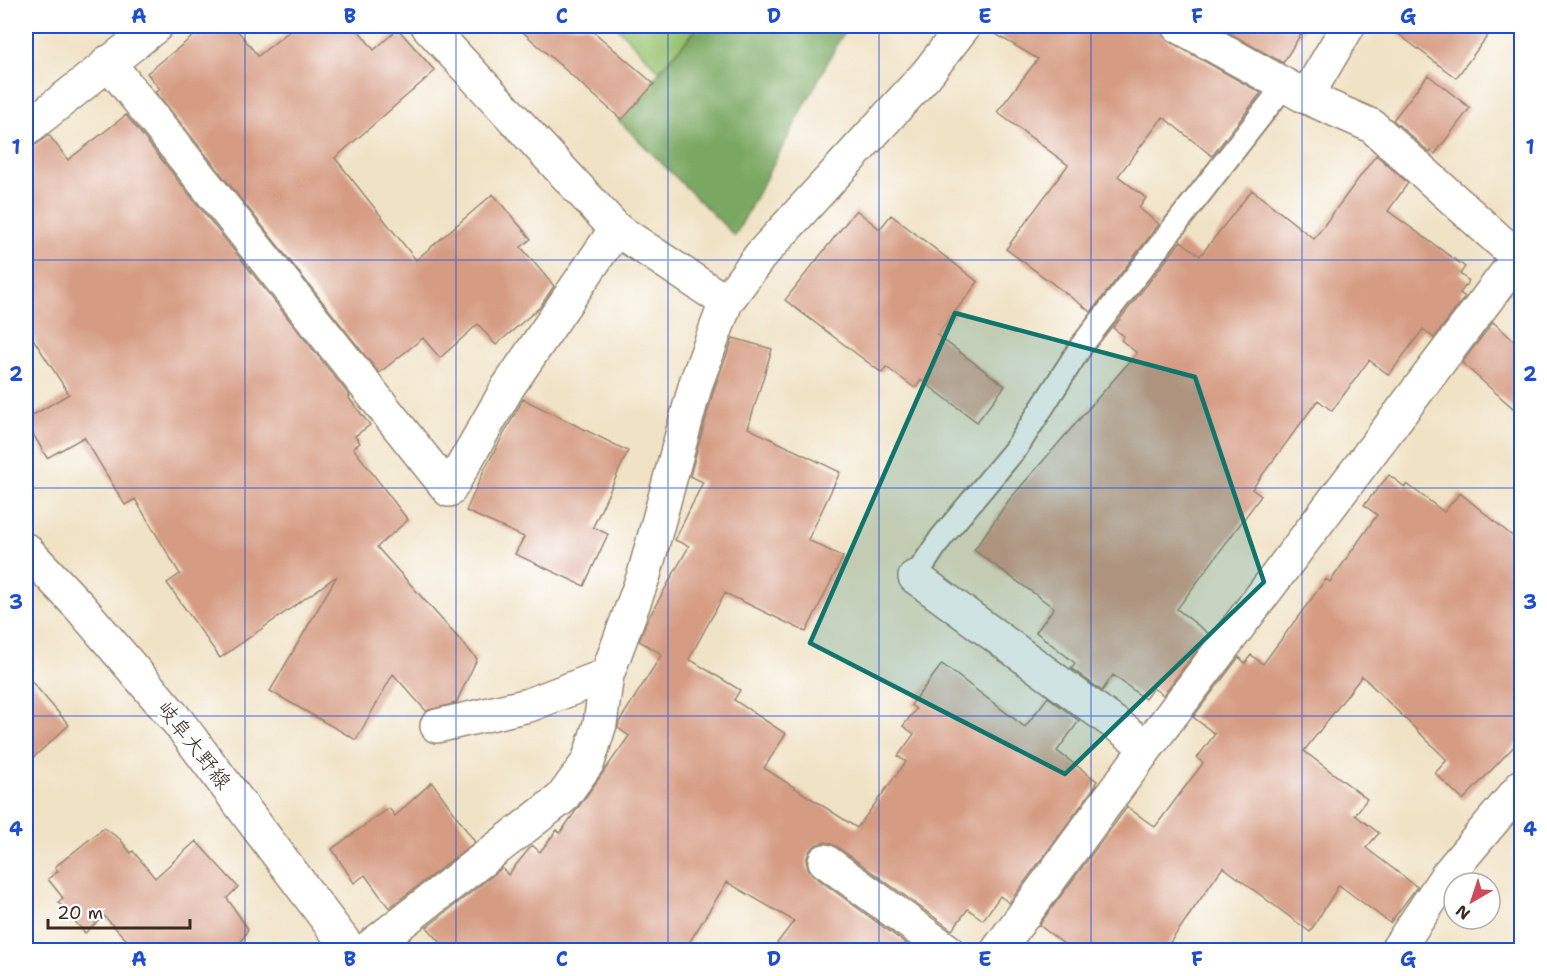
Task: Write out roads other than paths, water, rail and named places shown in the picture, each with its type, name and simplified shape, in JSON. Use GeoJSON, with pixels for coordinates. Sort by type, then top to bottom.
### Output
{"type":"FeatureCollection","features":[{"type":"Feature","properties":{"kind":"street"},"geometry":{"type":"LineString","coordinates":[[26,129],[156,26]]}},
{"type":"Feature","properties":{"kind":"street"},"geometry":{"type":"LineString","coordinates":[[428,26],[616,229],[726,302]]}},
{"type":"Feature","properties":{"kind":"street"},"geometry":{"type":"LineString","coordinates":[[366,951],[562,798],[588,762],[600,724],[607,675],[644,575],[696,383],[726,302],[760,256],[926,75],[964,26]]}},
{"type":"Feature","properties":{"kind":"street"},"geometry":{"type":"LineString","coordinates":[[998,951],[1147,747],[1520,257],[1372,126],[1295,92],[1179,26]]}},
{"type":"Feature","properties":{"kind":"street"},"geometry":{"type":"LineString","coordinates":[[1295,92],[1348,26]]}},
{"type":"Feature","properties":{"kind":"street"},"geometry":{"type":"LineString","coordinates":[[108,62],[449,490],[508,387],[616,229]]}},
{"type":"Feature","properties":{"kind":"street","name":"岐阜大野線"},"geometry":{"type":"LineString","coordinates":[[26,550],[80,607],[178,723],[350,951]]}},
{"type":"Feature","properties":{"kind":"street"},"geometry":{"type":"LineString","coordinates":[[915,577],[1147,747]]}},
{"type":"Feature","properties":{"kind":"street"},"geometry":{"type":"LineString","coordinates":[[437,726],[529,705],[607,675]]}},
{"type":"Feature","properties":{"kind":"street"},"geometry":{"type":"LineString","coordinates":[[1396,951],[1448,874],[1521,786]]}},
{"type":"Feature","properties":{"kind":"street"},"geometry":{"type":"LineString","coordinates":[[825,861],[947,951]]}},
{"type":"Feature","properties":{"kind":"lane"},"geometry":{"type":"LineString","coordinates":[[915,577],[940,538],[1017,447],[1082,345],[1295,92]]}}]}
